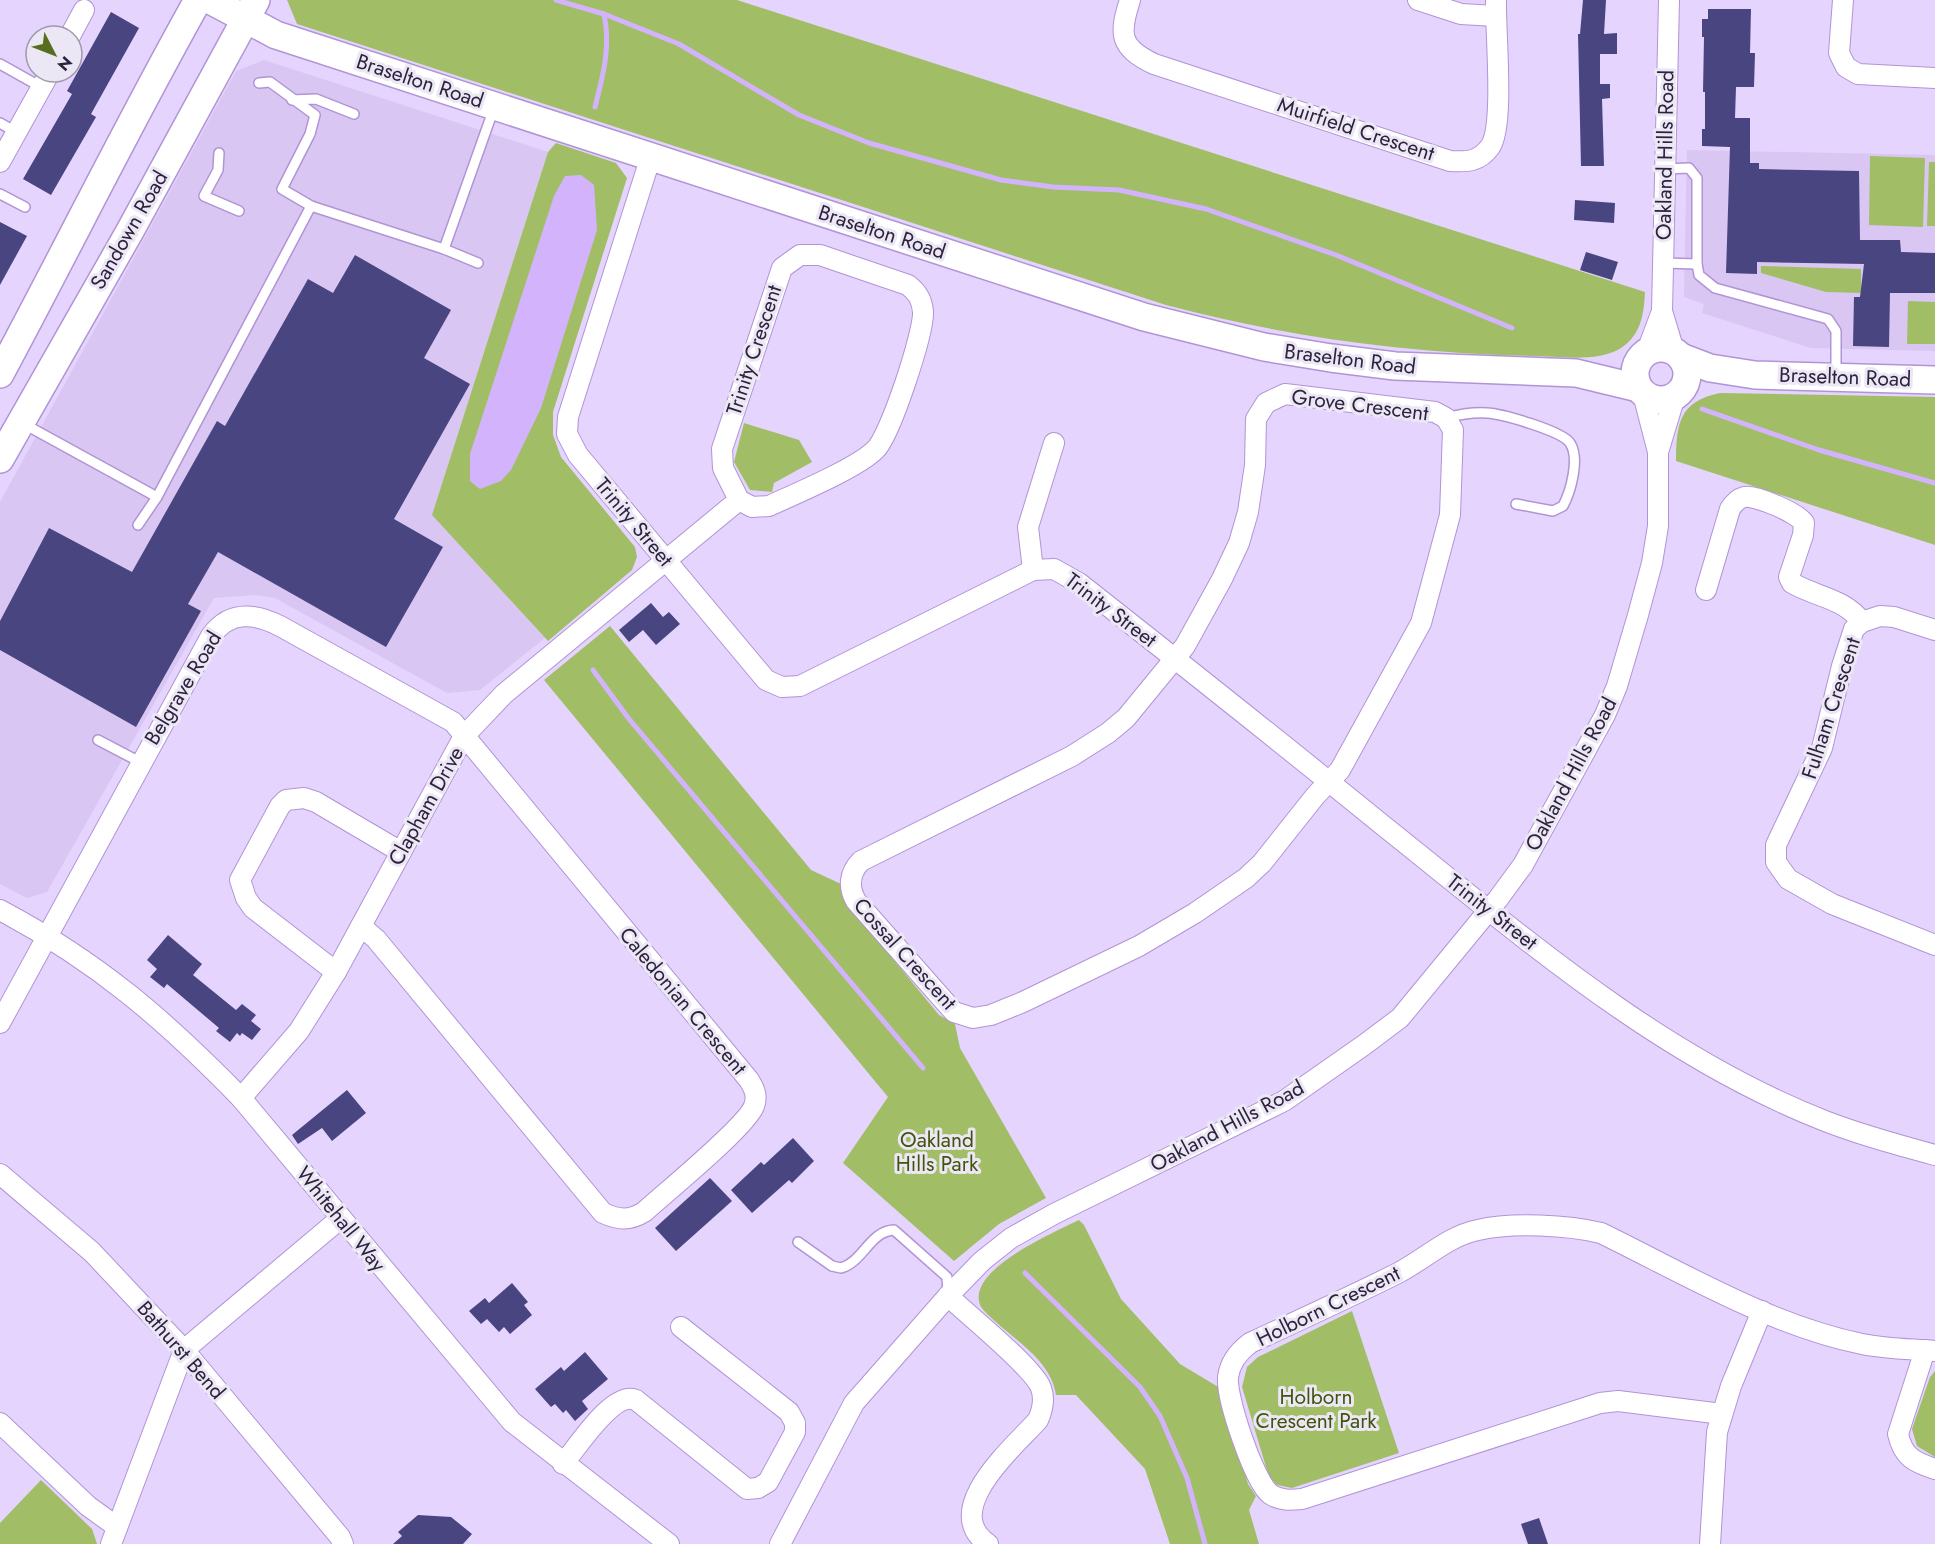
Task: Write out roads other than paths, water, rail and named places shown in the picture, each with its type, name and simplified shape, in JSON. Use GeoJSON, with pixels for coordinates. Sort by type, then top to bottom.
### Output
{"type":"FeatureCollection","features":[{"type":"Feature","properties":{"kind":"street","name":"Sandown Road"},"geometry":{"type":"LineString","coordinates":[[0,374],[60,261],[99,181],[198,0]]}},
{"type":"Feature","properties":{"kind":"street","name":"Braselton Road"},"geometry":{"type":"LineString","coordinates":[[210,0],[251,10],[276,35],[1144,317],[1264,347],[1395,366],[1576,373],[1640,391]]}},
{"type":"Feature","properties":{"kind":"street","name":"Muirfield Crescent"},"geometry":{"type":"LineString","coordinates":[[1130,0],[1121,27],[1125,41],[1135,55],[1154,64],[1450,160],[1467,162],[1483,154],[1496,135],[1496,8]]}},
{"type":"Feature","properties":{"kind":"street"},"geometry":{"type":"LineString","coordinates":[[1418,0],[1461,14],[1496,8]]}},
{"type":"Feature","properties":{"kind":"street","name":"Oakland Hills Road"},"geometry":{"type":"LineString","coordinates":[[1661,354],[1669,0]]}},
{"type":"Feature","properties":{"kind":"street"},"geometry":{"type":"LineString","coordinates":[[1843,0],[1839,53],[1846,67],[1858,74],[1935,78]]}},
{"type":"Feature","properties":{"kind":"street"},"geometry":{"type":"LineString","coordinates":[[76,24],[84,10]]}},
{"type":"Feature","properties":{"kind":"street","name":"Sandown Road"},"geometry":{"type":"LineString","coordinates":[[0,459],[19,422],[130,231],[251,10]]}},
{"type":"Feature","properties":{"kind":"street"},"geometry":{"type":"LineString","coordinates":[[0,162],[8,127],[43,84]]}},
{"type":"Feature","properties":{"kind":"street","name":"Trinity Street"},"geometry":{"type":"LineString","coordinates":[[651,156],[567,426],[573,449],[759,674],[774,684],[791,687],[809,683],[1033,570],[1054,569],[1069,576],[1175,658],[1489,910],[1635,1020],[1707,1064],[1823,1120],[1863,1136],[1935,1155]]}},
{"type":"Feature","properties":{"kind":"street","name":"Trinity Crescent"},"geometry":{"type":"LineString","coordinates":[[801,255],[820,255],[908,285],[918,293],[922,304],[922,327],[882,443],[868,456],[769,506],[752,507],[739,500],[723,468],[722,449],[782,268],[801,255]]}},
{"type":"Feature","properties":{"kind":"street","name":"Braselton Road"},"geometry":{"type":"LineString","coordinates":[[1576,373],[1661,354],[1710,368],[1755,375],[1935,380]]}},
{"type":"Feature","properties":{"kind":"street"},"geometry":{"type":"LineString","coordinates":[[1661,354],[1687,375],[1679,393],[1660,401],[1640,391],[1635,370],[1661,354]]}},
{"type":"Feature","properties":{"kind":"street","name":"Braselton Road"},"geometry":{"type":"LineString","coordinates":[[1679,393],[1755,375]]}},
{"type":"Feature","properties":{"kind":"street","name":"Oakland Hills Road"},"geometry":{"type":"LineString","coordinates":[[779,1543],[854,1403],[948,1296],[982,1261],[1011,1238],[1284,1101],[1364,1046],[1400,1018],[1523,866],[1581,761],[1617,686],[1652,563],[1658,526],[1658,452],[1640,391]]}},
{"type":"Feature","properties":{"kind":"street","name":"Oakland Hills Road"},"geometry":{"type":"LineString","coordinates":[[1658,452],[1679,393]]}},
{"type":"Feature","properties":{"kind":"street","name":"Grove Crescent"},"geometry":{"type":"LineString","coordinates":[[1175,658],[1185,646],[1239,543],[1252,489],[1256,419],[1266,403],[1285,394],[1435,412],[1446,418],[1455,437],[1450,515],[1421,623],[1353,748],[1340,770],[1329,781]]}},
{"type":"Feature","properties":{"kind":"street"},"geometry":{"type":"LineString","coordinates":[[1033,570],[1028,527],[1054,443]]}},
{"type":"Feature","properties":{"kind":"street"},"geometry":{"type":"LineString","coordinates":[[1706,590],[1730,509],[1738,499],[1749,497],[1796,513],[1804,523],[1803,535],[1790,577],[1792,583],[1850,608],[1862,622]]}},
{"type":"Feature","properties":{"kind":"street"},"geometry":{"type":"LineString","coordinates":[[666,561],[739,500]]}},
{"type":"Feature","properties":{"kind":"street","name":"Clapham Drive"},"geometry":{"type":"LineString","coordinates":[[241,1098],[299,1031],[336,972],[464,736],[504,694],[666,561]]}},
{"type":"Feature","properties":{"kind":"street","name":"Belgrave Road"},"geometry":{"type":"LineString","coordinates":[[0,1023],[140,762],[211,636],[223,622],[235,617],[250,615],[280,626],[453,722],[464,736]]}},
{"type":"Feature","properties":{"kind":"street","name":"Fulham Crescent"},"geometry":{"type":"LineString","coordinates":[[1935,630],[1894,617],[1880,616],[1862,622],[1851,635],[1822,748],[1776,845],[1776,862],[1788,879],[1832,904],[1935,945]]}},
{"type":"Feature","properties":{"kind":"street","name":"Cossal Crescent"},"geometry":{"type":"LineString","coordinates":[[1175,658],[1126,718],[1091,745],[861,861],[852,872],[850,887],[856,902],[954,1012],[973,1018],[991,1015],[1023,1002],[1139,946],[1196,913],[1262,864],[1329,781]]}},
{"type":"Feature","properties":{"kind":"street","name":"Caledonian Crescent"},"geometry":{"type":"LineString","coordinates":[[361,926],[376,939],[603,1213],[614,1218],[632,1218],[644,1212],[739,1126],[755,1105],[756,1097],[749,1080],[464,736]]}},
{"type":"Feature","properties":{"kind":"street"},"geometry":{"type":"LineString","coordinates":[[336,972],[253,908],[246,898],[240,880],[249,860],[280,806],[296,798],[316,802],[401,852]]}},
{"type":"Feature","properties":{"kind":"street","name":"Whitehall Way"},"geometry":{"type":"LineString","coordinates":[[0,910],[48,935],[105,974],[157,1015],[241,1098],[512,1422],[563,1464],[669,1544]]}},
{"type":"Feature","properties":{"kind":"street","name":"Bathurst Bend"},"geometry":{"type":"LineString","coordinates":[[0,1174],[92,1252],[184,1350],[340,1537],[343,1544]]}},
{"type":"Feature","properties":{"kind":"street"},"geometry":{"type":"LineString","coordinates":[[0,1423],[88,1506],[114,1535],[184,1350],[341,1218]]}},
{"type":"Feature","properties":{"kind":"street","name":"Holborn Crescent"},"geometry":{"type":"LineString","coordinates":[[1722,1414],[1618,1401],[1600,1403],[1302,1498],[1280,1499],[1262,1486],[1253,1470],[1228,1380],[1237,1354],[1250,1343],[1401,1271],[1457,1237],[1478,1230],[1506,1226],[1584,1229],[1601,1233],[1762,1311],[1810,1330],[1862,1344],[1930,1350]]}},
{"type":"Feature","properties":{"kind":"street"},"geometry":{"type":"LineString","coordinates":[[948,1296],[1032,1374],[1043,1394],[1042,1411],[1038,1419],[980,1486],[973,1501],[971,1511],[974,1530],[988,1544]]}},
{"type":"Feature","properties":{"kind":"street"},"geometry":{"type":"LineString","coordinates":[[1710,1544],[1717,1432],[1731,1386],[1762,1311]]}},
{"type":"Feature","properties":{"kind":"street"},"geometry":{"type":"LineString","coordinates":[[563,1464],[606,1411],[623,1398],[632,1399],[747,1489],[758,1488],[768,1482],[795,1432],[794,1419],[789,1412],[681,1327]]}},
{"type":"Feature","properties":{"kind":"street"},"geometry":{"type":"LineString","coordinates":[[1930,1350],[1898,1434],[1900,1447],[1911,1461],[1935,1469]]}},
{"type":"Feature","properties":{"kind":"lane"},"geometry":{"type":"LineString","coordinates":[[0,64],[24,72]]}},
{"type":"Feature","properties":{"kind":"lane"},"geometry":{"type":"LineString","coordinates":[[259,83],[270,82],[292,100],[312,112],[316,121],[282,189],[311,206],[478,262]]}},
{"type":"Feature","properties":{"kind":"lane"},"geometry":{"type":"LineString","coordinates":[[292,100],[316,99],[354,114]]}},
{"type":"Feature","properties":{"kind":"lane"},"geometry":{"type":"LineString","coordinates":[[444,249],[495,106]]}},
{"type":"Feature","properties":{"kind":"lane"},"geometry":{"type":"LineString","coordinates":[[219,153],[219,170],[204,196],[239,211]]}},
{"type":"Feature","properties":{"kind":"lane"},"geometry":{"type":"LineString","coordinates":[[1664,169],[1689,168],[1696,175],[1698,184],[1697,264],[1700,275],[1715,288],[1823,316],[1832,322],[1836,331],[1836,377]]}},
{"type":"Feature","properties":{"kind":"lane"},"geometry":{"type":"LineString","coordinates":[[0,194],[25,207]]}},
{"type":"Feature","properties":{"kind":"lane"},"geometry":{"type":"LineString","coordinates":[[138,525],[157,497],[311,206]]}},
{"type":"Feature","properties":{"kind":"lane"},"geometry":{"type":"LineString","coordinates":[[1663,263],[1697,264]]}},
{"type":"Feature","properties":{"kind":"lane"},"geometry":{"type":"LineString","coordinates":[[1446,418],[1467,412],[1490,413],[1559,435],[1570,443],[1575,461],[1563,506],[1553,511],[1516,504]]}},
{"type":"Feature","properties":{"kind":"lane"},"geometry":{"type":"LineString","coordinates":[[19,422],[157,497]]}},
{"type":"Feature","properties":{"kind":"lane"},"geometry":{"type":"LineString","coordinates":[[98,740],[140,762]]}},
{"type":"Feature","properties":{"kind":"lane"},"geometry":{"type":"LineString","coordinates":[[798,1242],[832,1266],[842,1268],[852,1263],[882,1233],[894,1230],[947,1276],[948,1296]]}},
{"type":"Feature","properties":{"kind":"waterway"},"geometry":{"type":"LineString","coordinates":[[556,0],[604,14],[679,44],[799,115],[869,143],[1001,180],[1053,187],[1119,190],[1206,209],[1336,255],[1512,328]]}},
{"type":"Feature","properties":{"kind":"waterway"},"geometry":{"type":"LineString","coordinates":[[595,107],[606,49],[604,14]]}},
{"type":"Feature","properties":{"kind":"waterway"},"geometry":{"type":"LineString","coordinates":[[1702,409],[1819,450],[1935,483]]}},
{"type":"Feature","properties":{"kind":"waterway"},"geometry":{"type":"LineString","coordinates":[[593,670],[629,719],[923,1068]]}},
{"type":"Feature","properties":{"kind":"waterway"},"geometry":{"type":"LineString","coordinates":[[1025,1273],[1140,1387],[1160,1416],[1187,1478],[1205,1544]]}},
{"type":"Feature","properties":{"kind":"park label","name":"Oakland Hills Park"},"geometry":{"type":"Point","coordinates":[937,1152]}},
{"type":"Feature","properties":{"kind":"park label","name":"Holborn Crescent Park"},"geometry":{"type":"Point","coordinates":[1316,1409]}}]}
